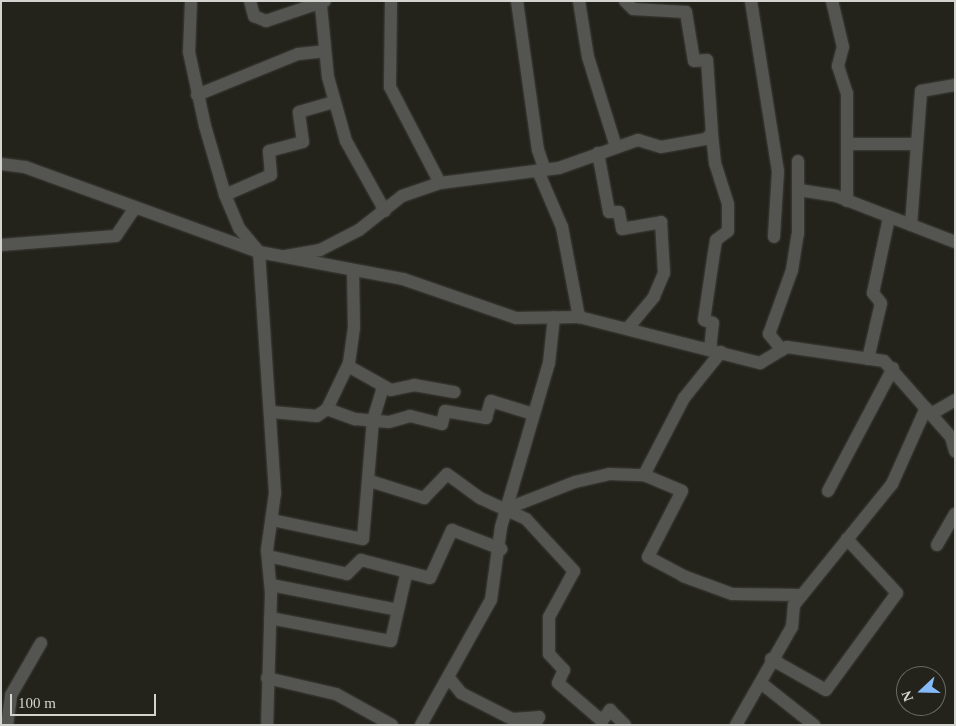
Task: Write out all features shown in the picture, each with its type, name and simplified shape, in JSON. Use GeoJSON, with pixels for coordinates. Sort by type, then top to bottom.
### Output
{"type":"FeatureCollection","features":[{"type":"Feature","properties":{"kind":"street"},"geometry":{"type":"LineString","coordinates":[[190,1],[188,30],[197,95],[225,195],[239,228],[259,252],[272,412],[272,520],[268,556],[270,618],[267,725]]}},
{"type":"Feature","properties":{"kind":"street"},"geometry":{"type":"LineString","coordinates":[[250,1],[254,16],[262,21],[323,4],[326,50],[335,102],[355,164],[385,210]]}},
{"type":"Feature","properties":{"kind":"street"},"geometry":{"type":"LineString","coordinates":[[391,1],[390,87],[440,183]]}},
{"type":"Feature","properties":{"kind":"street"},"geometry":{"type":"LineString","coordinates":[[517,1],[541,170],[562,227],[579,317]]}},
{"type":"Feature","properties":{"kind":"street"},"geometry":{"type":"LineString","coordinates":[[578,1],[588,57],[616,147]]}},
{"type":"Feature","properties":{"kind":"street"},"geometry":{"type":"LineString","coordinates":[[625,1],[633,9],[686,12],[694,61],[707,60],[715,163],[728,204],[728,231],[716,240],[704,320],[713,323],[715,351],[684,398],[644,475]]}},
{"type":"Feature","properties":{"kind":"street"},"geometry":{"type":"LineString","coordinates":[[751,1],[778,171],[774,237]]}},
{"type":"Feature","properties":{"kind":"street"},"geometry":{"type":"LineString","coordinates":[[832,1],[842,34],[838,66],[847,93],[849,144],[847,201]]}},
{"type":"Feature","properties":{"kind":"street"},"geometry":{"type":"LineString","coordinates":[[197,95],[298,54],[326,50]]}},
{"type":"Feature","properties":{"kind":"street"},"geometry":{"type":"LineString","coordinates":[[911,225],[921,91],[955,85]]}},
{"type":"Feature","properties":{"kind":"street"},"geometry":{"type":"LineString","coordinates":[[225,195],[271,175],[269,151],[303,142],[299,112],[335,102]]}},
{"type":"Feature","properties":{"kind":"street"},"geometry":{"type":"LineString","coordinates":[[286,256],[320,250],[385,210],[402,196],[440,183],[541,170],[638,140],[661,148],[678,146],[712,133]]}},
{"type":"Feature","properties":{"kind":"street"},"geometry":{"type":"LineString","coordinates":[[849,144],[917,144]]}},
{"type":"Feature","properties":{"kind":"street"},"geometry":{"type":"LineString","coordinates":[[598,153],[609,212],[619,212],[622,229],[661,222],[664,272],[654,297],[628,328]]}},
{"type":"Feature","properties":{"kind":"street"},"geometry":{"type":"LineString","coordinates":[[782,350],[770,334],[792,270],[799,190],[798,161]]}},
{"type":"Feature","properties":{"kind":"street"},"geometry":{"type":"LineString","coordinates":[[1,164],[25,167],[134,209],[259,252],[286,256],[303,263],[403,279],[516,318],[579,317],[760,363],[787,347],[868,359],[893,368],[951,437],[955,451]]}},
{"type":"Feature","properties":{"kind":"street"},"geometry":{"type":"LineString","coordinates":[[799,190],[847,201],[955,242]]}},
{"type":"Feature","properties":{"kind":"street"},"geometry":{"type":"LineString","coordinates":[[1,245],[116,236],[134,209]]}},
{"type":"Feature","properties":{"kind":"street"},"geometry":{"type":"LineString","coordinates":[[868,359],[881,304],[873,293],[890,218]]}},
{"type":"Feature","properties":{"kind":"street"},"geometry":{"type":"LineString","coordinates":[[272,412],[317,416],[327,409],[348,366],[354,328],[353,271]]}},
{"type":"Feature","properties":{"kind":"street"},"geometry":{"type":"LineString","coordinates":[[421,725],[450,678],[490,600],[506,509],[549,363],[554,317]]}},
{"type":"Feature","properties":{"kind":"street"},"geometry":{"type":"LineString","coordinates":[[348,366],[391,390],[414,385],[454,392]]}},
{"type":"Feature","properties":{"kind":"street"},"geometry":{"type":"LineString","coordinates":[[828,492],[893,368]]}},
{"type":"Feature","properties":{"kind":"street"},"geometry":{"type":"LineString","coordinates":[[272,520],[363,539],[370,481],[373,420],[383,387]]}},
{"type":"Feature","properties":{"kind":"street"},"geometry":{"type":"LineString","coordinates":[[736,725],[762,683],[771,659],[792,627],[794,605],[892,484],[929,411],[955,400]]}},
{"type":"Feature","properties":{"kind":"street"},"geometry":{"type":"LineString","coordinates":[[327,409],[373,420],[410,416],[442,424],[444,411],[486,418],[491,401],[534,414]]}},
{"type":"Feature","properties":{"kind":"street"},"geometry":{"type":"LineString","coordinates":[[370,481],[424,498],[447,474],[480,498],[526,519],[574,571],[549,617],[549,654],[564,670],[558,683],[602,721],[610,710],[625,725]]}},
{"type":"Feature","properties":{"kind":"street"},"geometry":{"type":"LineString","coordinates":[[506,509],[575,482],[609,474],[644,475],[682,491],[648,556],[683,576],[732,594],[802,595]]}},
{"type":"Feature","properties":{"kind":"street"},"geometry":{"type":"LineString","coordinates":[[937,544],[955,514]]}},
{"type":"Feature","properties":{"kind":"street"},"geometry":{"type":"LineString","coordinates":[[268,556],[348,574],[361,560],[406,575],[430,578],[452,530],[499,548]]}},
{"type":"Feature","properties":{"kind":"street"},"geometry":{"type":"LineString","coordinates":[[771,659],[826,690],[897,593],[847,538]]}},
{"type":"Feature","properties":{"kind":"street"},"geometry":{"type":"LineString","coordinates":[[270,618],[392,641],[406,575]]}},
{"type":"Feature","properties":{"kind":"street"},"geometry":{"type":"LineString","coordinates":[[270,585],[398,610]]}},
{"type":"Feature","properties":{"kind":"street"},"geometry":{"type":"LineString","coordinates":[[7,725],[10,695],[41,643]]}},
{"type":"Feature","properties":{"kind":"street"},"geometry":{"type":"LineString","coordinates":[[268,678],[336,694],[392,725]]}},
{"type":"Feature","properties":{"kind":"street"},"geometry":{"type":"LineString","coordinates":[[450,678],[461,693],[512,719],[539,717],[535,725]]}},
{"type":"Feature","properties":{"kind":"street"},"geometry":{"type":"LineString","coordinates":[[762,683],[814,725]]}}]}
